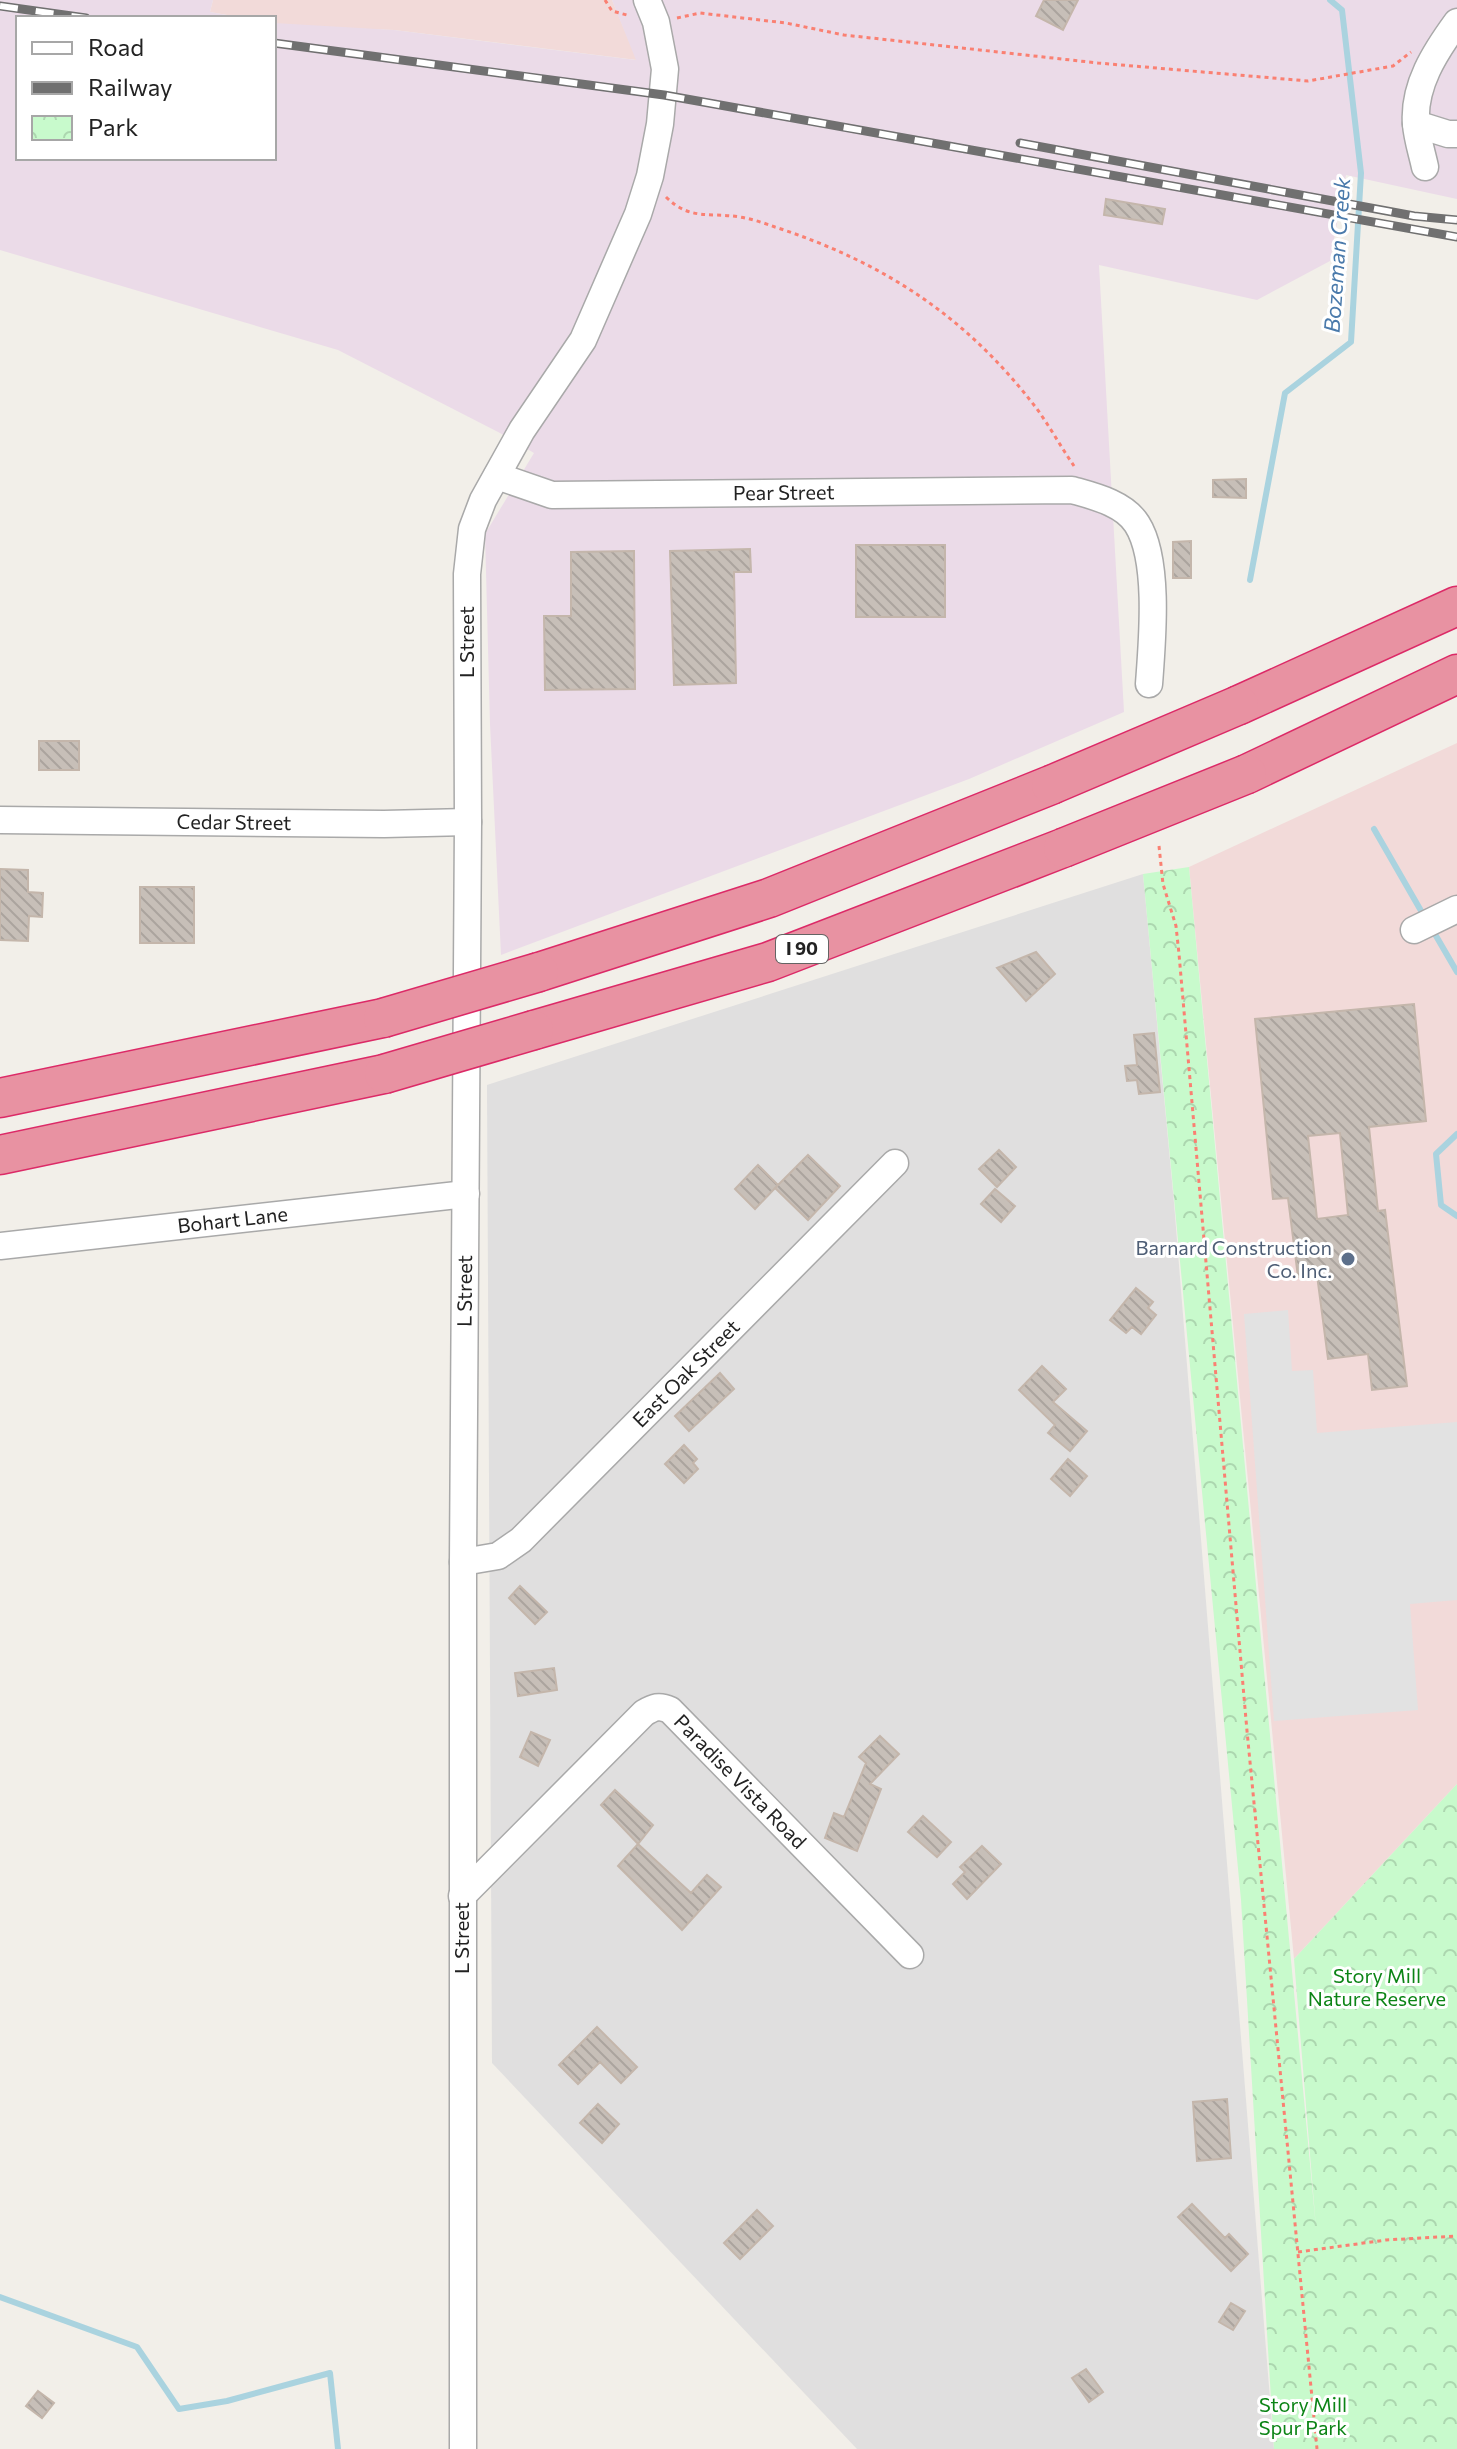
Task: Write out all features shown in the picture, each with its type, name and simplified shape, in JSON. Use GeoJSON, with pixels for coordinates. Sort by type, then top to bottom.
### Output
{"type":"FeatureCollection","features":[{"type":"Feature","properties":{"kind":"highway"},"geometry":{"type":"LineString","coordinates":[[0,1098],[383,1018],[769,898],[1051,785],[1239,705],[1457,606]]}},
{"type":"Feature","properties":{"kind":"highway","name":"I 90"},"geometry":{"type":"LineString","coordinates":[[0,1155],[384,1074],[768,962],[1247,774],[1457,674]]}},
{"type":"Feature","properties":{"kind":"street","name":"L Street"},"geometry":{"type":"LineString","coordinates":[[463,2449],[467,574],[472,529],[483,500],[522,430],[583,340],[638,214],[658,186],[665,69],[656,22],[647,0]]}},
{"type":"Feature","properties":{"kind":"street"},"geometry":{"type":"LineString","coordinates":[[1425,167],[1416,124],[1418,91],[1439,47],[1457,22]]}},
{"type":"Feature","properties":{"kind":"street"},"geometry":{"type":"LineString","coordinates":[[1416,124],[1457,134]]}},
{"type":"Feature","properties":{"kind":"street","name":"Pear Street"},"geometry":{"type":"LineString","coordinates":[[497,476],[552,495],[1072,490],[1099,498],[1122,510],[1137,523],[1145,544],[1154,622],[1149,684]]}},
{"type":"Feature","properties":{"kind":"street","name":"Cedar Street"},"geometry":{"type":"LineString","coordinates":[[0,820],[468,822]]}},
{"type":"Feature","properties":{"kind":"street"},"geometry":{"type":"LineString","coordinates":[[1414,930],[1457,909]]}},
{"type":"Feature","properties":{"kind":"street","name":"East Oak Street"},"geometry":{"type":"LineString","coordinates":[[463,1562],[498,1556],[521,1540],[895,1163]]}},
{"type":"Feature","properties":{"kind":"street","name":"Bohart Lane"},"geometry":{"type":"LineString","coordinates":[[0,1246],[466,1194]]}},
{"type":"Feature","properties":{"kind":"street","name":"Paradise Vista Road"},"geometry":{"type":"LineString","coordinates":[[462,1896],[644,1713],[656,1706],[664,1707],[910,1955]]}},
{"type":"Feature","properties":{"kind":"path"},"geometry":{"type":"LineString","coordinates":[[677,18],[700,13],[786,23],[844,35],[1308,81],[1393,66],[1413,50]]}},
{"type":"Feature","properties":{"kind":"path"},"geometry":{"type":"LineString","coordinates":[[658,186],[676,207],[687,213],[739,217],[826,244],[892,277],[939,309],[964,329],[1008,374],[1099,498]]}},
{"type":"Feature","properties":{"kind":"path"},"geometry":{"type":"LineString","coordinates":[[1159,846],[1163,884],[1176,926],[1179,954],[1247,1731],[1317,2449]]}},
{"type":"Feature","properties":{"kind":"path"},"geometry":{"type":"LineString","coordinates":[[1298,2252],[1386,2240],[1457,2236]]}},
{"type":"Feature","properties":{"kind":"shaded area"},"geometry":{"type":"Polygon","coordinates":[[[0,0],[213,0],[210,12],[233,16],[16,16],[16,160],[276,160],[276,23],[394,30],[636,60],[612,0],[1457,0],[1457,199],[1346,175],[1330,261],[1257,300],[1099,265],[1124,712],[969,779],[501,955],[485,534],[534,453],[338,350],[0,250],[0,0]]]}},
{"type":"Feature","properties":{"kind":"shaded area"},"geometry":{"type":"Polygon","coordinates":[[[213,0],[612,0],[637,60],[394,30],[286,26],[276,24],[276,16],[233,16],[210,12],[213,0]]]}},
{"type":"Feature","properties":{"kind":"shaded area"},"geometry":{"type":"Polygon","coordinates":[[[1457,743],[1457,1784],[1294,1959],[1189,867],[1457,743]]]}},
{"type":"Feature","properties":{"kind":"shaded area"},"geometry":{"type":"Polygon","coordinates":[[[1143,874],[1174,1203],[1274,2449],[857,2449],[492,2063],[487,1085],[1143,874]]]}},
{"type":"Feature","properties":{"kind":"shaded area"},"geometry":{"type":"Polygon","coordinates":[[[1288,1310],[1292,1371],[1313,1370],[1317,1433],[1457,1422],[1457,1600],[1410,1604],[1418,1710],[1274,1721],[1244,1314],[1288,1310]]]}},
{"type":"Feature","properties":{"kind":"green space"},"geometry":{"type":"Polygon","coordinates":[[[1189,867],[1316,2228],[1294,1959],[1457,1784],[1457,2449],[1274,2449],[1241,1900],[1143,874],[1189,867]]]}},
{"type":"Feature","properties":{"kind":"building"},"geometry":{"type":"Polygon","coordinates":[[[1044,0],[1078,0],[1063,30],[1036,16],[1044,0]]]}},
{"type":"Feature","properties":{"kind":"building"},"geometry":{"type":"Polygon","coordinates":[[[1106,199],[1165,209],[1162,224],[1104,215],[1106,199]]]}},
{"type":"Feature","properties":{"kind":"building"},"geometry":{"type":"Polygon","coordinates":[[[1246,479],[1246,498],[1213,497],[1213,480],[1246,479]]]}},
{"type":"Feature","properties":{"kind":"building"},"geometry":{"type":"Polygon","coordinates":[[[1191,541],[1191,578],[1173,578],[1173,542],[1191,541]]]}},
{"type":"Feature","properties":{"kind":"building"},"geometry":{"type":"Polygon","coordinates":[[[856,545],[945,545],[945,617],[856,617],[856,545]]]}},
{"type":"Feature","properties":{"kind":"building"},"geometry":{"type":"Polygon","coordinates":[[[750,549],[751,572],[734,572],[736,683],[674,685],[670,551],[750,549]]]}},
{"type":"Feature","properties":{"kind":"building"},"geometry":{"type":"Polygon","coordinates":[[[634,551],[635,689],[545,690],[544,616],[571,616],[571,552],[634,551]]]}},
{"type":"Feature","properties":{"kind":"building"},"geometry":{"type":"Polygon","coordinates":[[[39,741],[79,741],[79,770],[39,770],[39,741]]]}},
{"type":"Feature","properties":{"kind":"building"},"geometry":{"type":"Polygon","coordinates":[[[0,869],[28,870],[28,892],[43,893],[42,917],[29,916],[28,941],[0,940],[0,869]]]}},
{"type":"Feature","properties":{"kind":"building"},"geometry":{"type":"Polygon","coordinates":[[[140,887],[194,887],[194,943],[140,943],[140,887]]]}},
{"type":"Feature","properties":{"kind":"building"},"geometry":{"type":"Polygon","coordinates":[[[1036,952],[1055,974],[1026,1001],[997,968],[1036,952]]]}},
{"type":"Feature","properties":{"kind":"building"},"geometry":{"type":"Polygon","coordinates":[[[1414,1004],[1426,1121],[1369,1127],[1378,1211],[1385,1210],[1407,1386],[1372,1390],[1368,1354],[1328,1359],[1317,1275],[1298,1277],[1288,1198],[1273,1199],[1255,1019],[1414,1004]],[[1340,1133],[1308,1136],[1317,1219],[1348,1215],[1340,1133]]]}},
{"type":"Feature","properties":{"kind":"building"},"geometry":{"type":"Polygon","coordinates":[[[1154,1033],[1160,1092],[1139,1094],[1137,1080],[1127,1081],[1125,1066],[1137,1065],[1134,1035],[1154,1033]]]}},
{"type":"Feature","properties":{"kind":"building"},"geometry":{"type":"Polygon","coordinates":[[[999,1150],[1016,1167],[997,1187],[979,1169],[999,1150]]]}},
{"type":"Feature","properties":{"kind":"building"},"geometry":{"type":"Polygon","coordinates":[[[808,1155],[840,1186],[808,1220],[775,1188],[808,1155]]]}},
{"type":"Feature","properties":{"kind":"building"},"geometry":{"type":"Polygon","coordinates":[[[758,1165],[778,1185],[755,1209],[735,1189],[758,1165]]]}},
{"type":"Feature","properties":{"kind":"building"},"geometry":{"type":"Polygon","coordinates":[[[995,1189],[1015,1206],[1001,1222],[981,1204],[995,1189]]]}},
{"type":"Feature","properties":{"kind":"building"},"geometry":{"type":"Polygon","coordinates":[[[1136,1288],[1153,1302],[1148,1308],[1156,1315],[1141,1334],[1132,1327],[1126,1333],[1110,1320],[1136,1288]]]}},
{"type":"Feature","properties":{"kind":"building"},"geometry":{"type":"Polygon","coordinates":[[[1042,1366],[1066,1389],[1053,1402],[1087,1431],[1070,1451],[1048,1433],[1055,1425],[1019,1390],[1042,1366]]]}},
{"type":"Feature","properties":{"kind":"building"},"geometry":{"type":"Polygon","coordinates":[[[720,1373],[734,1389],[689,1431],[675,1416],[720,1373]]]}},
{"type":"Feature","properties":{"kind":"building"},"geometry":{"type":"Polygon","coordinates":[[[684,1445],[697,1459],[693,1463],[698,1469],[684,1483],[665,1464],[684,1445]]]}},
{"type":"Feature","properties":{"kind":"building"},"geometry":{"type":"Polygon","coordinates":[[[1068,1459],[1087,1476],[1070,1496],[1051,1479],[1068,1459]]]}},
{"type":"Feature","properties":{"kind":"building"},"geometry":{"type":"Polygon","coordinates":[[[520,1586],[547,1612],[535,1624],[509,1598],[520,1586]]]}},
{"type":"Feature","properties":{"kind":"building"},"geometry":{"type":"Polygon","coordinates":[[[554,1668],[557,1690],[518,1696],[515,1673],[554,1668]]]}},
{"type":"Feature","properties":{"kind":"building"},"geometry":{"type":"Polygon","coordinates":[[[531,1732],[550,1740],[538,1766],[520,1757],[531,1732]]]}},
{"type":"Feature","properties":{"kind":"building"},"geometry":{"type":"Polygon","coordinates":[[[880,1736],[899,1754],[870,1784],[881,1789],[857,1851],[825,1838],[834,1813],[844,1817],[866,1763],[859,1757],[880,1736]]]}},
{"type":"Feature","properties":{"kind":"building"},"geometry":{"type":"Polygon","coordinates":[[[615,1790],[653,1825],[638,1844],[601,1805],[615,1790]]]}},
{"type":"Feature","properties":{"kind":"building"},"geometry":{"type":"Polygon","coordinates":[[[923,1816],[951,1842],[937,1857],[908,1832],[923,1816]]]}},
{"type":"Feature","properties":{"kind":"building"},"geometry":{"type":"Polygon","coordinates":[[[638,1844],[691,1893],[707,1875],[721,1887],[682,1930],[618,1866],[638,1844]]]}},
{"type":"Feature","properties":{"kind":"building"},"geometry":{"type":"Polygon","coordinates":[[[982,1846],[1001,1864],[967,1899],[953,1884],[965,1872],[960,1867],[982,1846]]]}},
{"type":"Feature","properties":{"kind":"building"},"geometry":{"type":"Polygon","coordinates":[[[597,2027],[637,2067],[621,2083],[600,2062],[578,2084],[559,2065],[597,2027]]]}},
{"type":"Feature","properties":{"kind":"building"},"geometry":{"type":"Polygon","coordinates":[[[1227,2099],[1231,2158],[1197,2161],[1193,2102],[1227,2099]]]}},
{"type":"Feature","properties":{"kind":"building"},"geometry":{"type":"Polygon","coordinates":[[[598,2104],[619,2124],[602,2143],[580,2123],[598,2104]]]}},
{"type":"Feature","properties":{"kind":"building"},"geometry":{"type":"Polygon","coordinates":[[[1192,2204],[1225,2238],[1229,2234],[1248,2254],[1231,2271],[1178,2217],[1192,2204]]]}},
{"type":"Feature","properties":{"kind":"building"},"geometry":{"type":"Polygon","coordinates":[[[757,2210],[773,2226],[740,2259],[724,2243],[757,2210]]]}},
{"type":"Feature","properties":{"kind":"building"},"geometry":{"type":"Polygon","coordinates":[[[1231,2303],[1245,2311],[1233,2330],[1219,2322],[1231,2303]]]}},
{"type":"Feature","properties":{"kind":"building"},"geometry":{"type":"Polygon","coordinates":[[[1086,2369],[1103,2392],[1089,2402],[1072,2378],[1086,2369]]]}},
{"type":"Feature","properties":{"kind":"building"},"geometry":{"type":"Polygon","coordinates":[[[38,2391],[54,2403],[42,2418],[26,2406],[38,2391]]]}},
{"type":"Feature","properties":{"kind":"waterway","name":"Bozeman Creek"},"geometry":{"type":"LineString","coordinates":[[1250,580],[1285,393],[1351,342],[1361,173],[1342,10],[1330,0]]}},
{"type":"Feature","properties":{"kind":"waterway","name":"Bozeman Creek"},"geometry":{"type":"LineString","coordinates":[[1374,829],[1424,916]]}},
{"type":"Feature","properties":{"kind":"waterway","name":"Bozeman Creek"},"geometry":{"type":"LineString","coordinates":[[1432,929],[1457,972]]}},
{"type":"Feature","properties":{"kind":"waterway","name":"Bozeman Creek"},"geometry":{"type":"LineString","coordinates":[[1457,1134],[1436,1154],[1441,1205],[1457,1216]]}},
{"type":"Feature","properties":{"kind":"waterway"},"geometry":{"type":"LineString","coordinates":[[0,2297],[137,2347],[179,2409],[227,2401],[330,2373],[338,2449]]}},
{"type":"Feature","properties":{"kind":"railway"},"geometry":{"type":"LineString","coordinates":[[0,6],[72,16]]}},
{"type":"Feature","properties":{"kind":"railway"},"geometry":{"type":"LineString","coordinates":[[276,43],[664,95],[1457,237]]}},
{"type":"Feature","properties":{"kind":"railway"},"geometry":{"type":"LineString","coordinates":[[1020,143],[1414,216],[1457,220]]}},
{"type":"Feature","properties":{"kind":"place","name":"Barnard Construction Co. Inc."},"geometry":{"type":"Point","coordinates":[1348,1259]}},
{"type":"Feature","properties":{"kind":"park label","name":"Story Mill Nature Reserve"},"geometry":{"type":"Point","coordinates":[1377,1988]}},
{"type":"Feature","properties":{"kind":"park label","name":"Story Mill Spur Park"},"geometry":{"type":"Point","coordinates":[1303,2416]}}]}
